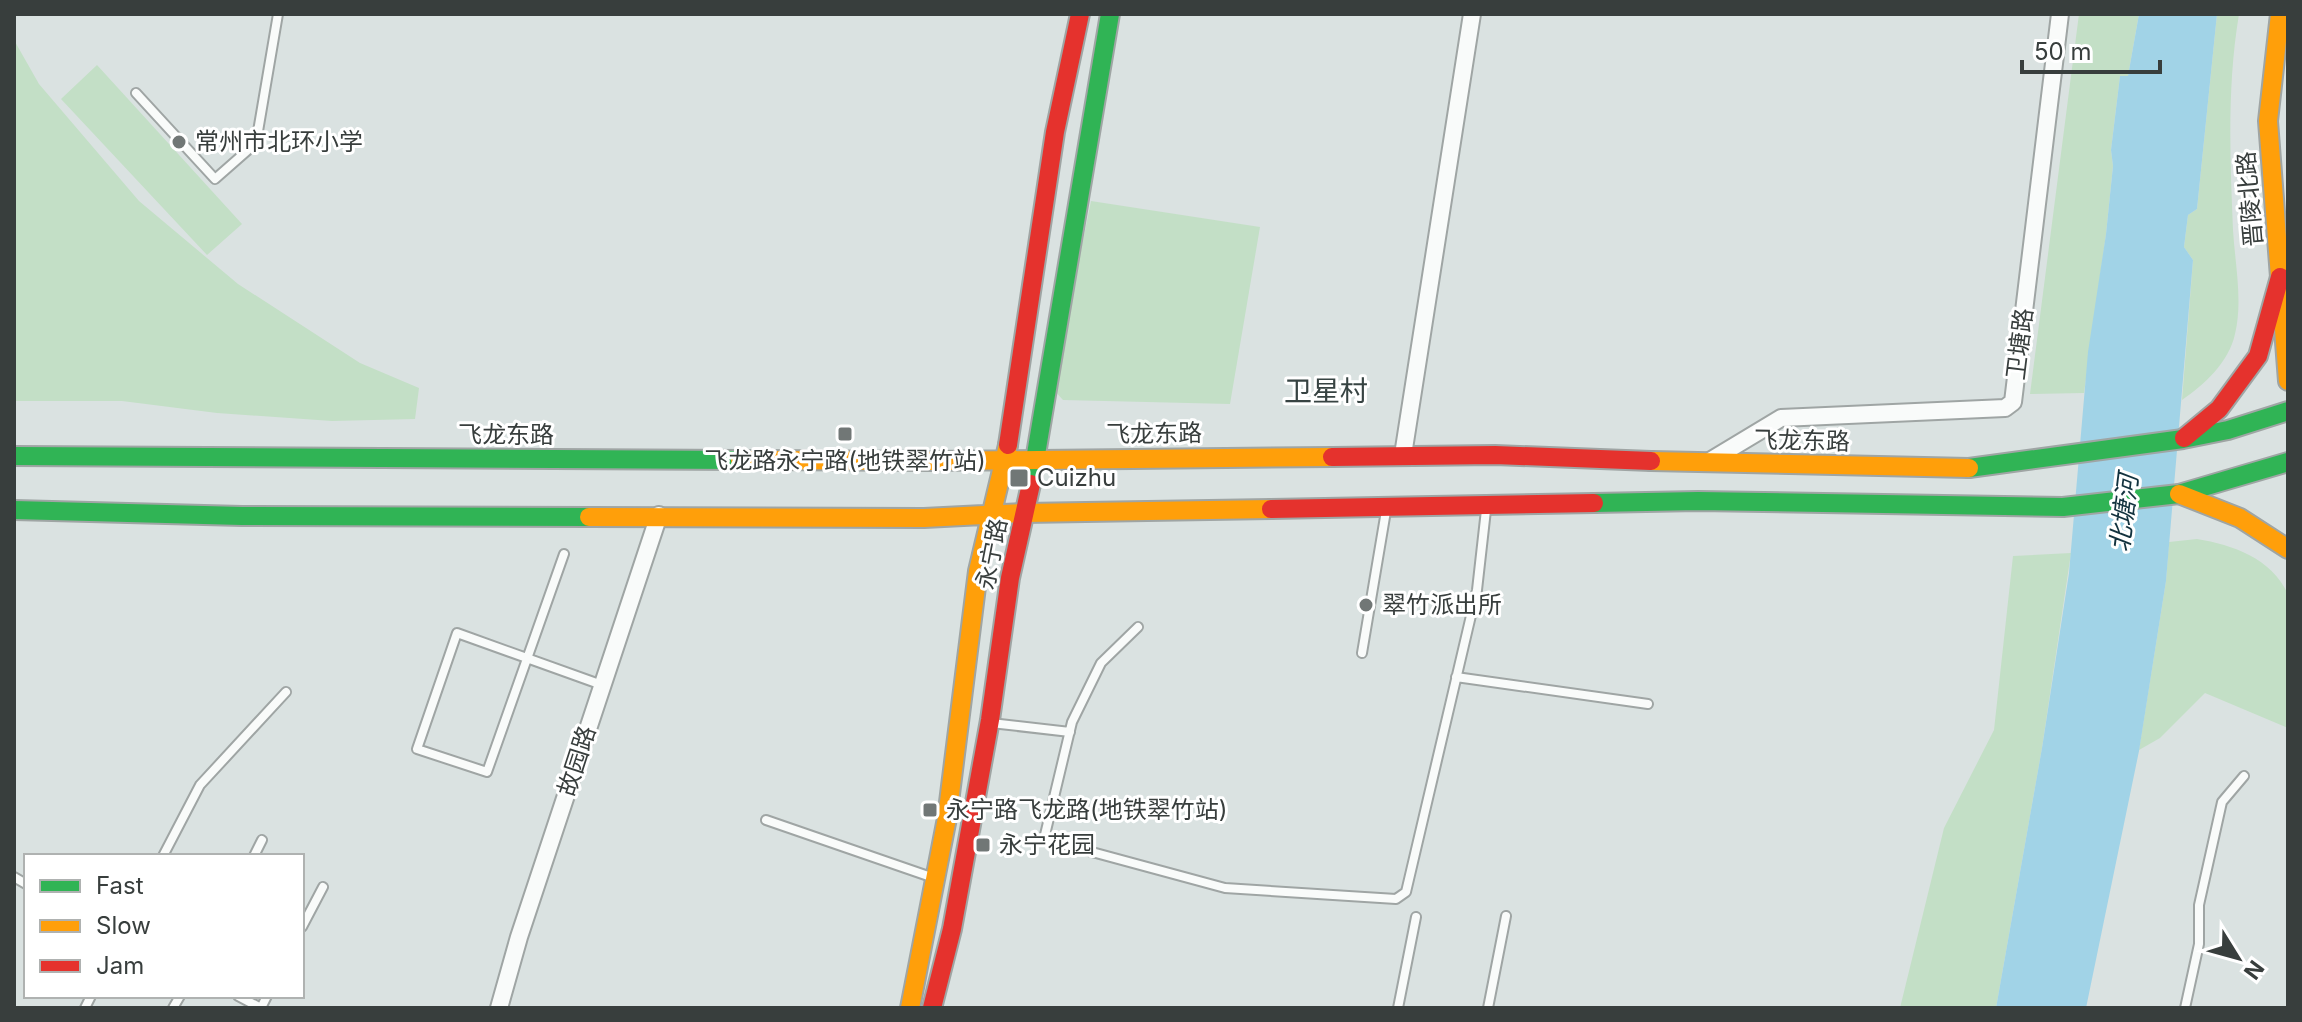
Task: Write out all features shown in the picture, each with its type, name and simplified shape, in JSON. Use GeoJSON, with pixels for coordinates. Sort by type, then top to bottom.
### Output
{"type":"FeatureCollection","features":[{"type":"Feature","properties":{"kind":"main road","name":"永宁路"},"geometry":{"type":"LineString","coordinates":[[910,1008],[947,818],[978,571],[1006,459],[1055,132],[1080,14]]}},
{"type":"Feature","properties":{"kind":"main road","name":"永宁路"},"geometry":{"type":"LineString","coordinates":[[932,1008],[952,929],[990,722],[1010,578],[1037,459],[1110,14]]}},
{"type":"Feature","properties":{"kind":"main road","name":"晋陵北路"},"geometry":{"type":"LineString","coordinates":[[2280,14],[2268,121],[2288,381]]}},
{"type":"Feature","properties":{"kind":"main road"},"geometry":{"type":"LineString","coordinates":[[2183,439],[2219,409],[2258,356],[2280,277]]}},
{"type":"Feature","properties":{"kind":"main road","name":"飞龙东路"},"geometry":{"type":"LineString","coordinates":[[14,456],[915,461],[1495,455],[1980,468],[2183,439],[2228,430],[2288,411]]}},
{"type":"Feature","properties":{"kind":"main road"},"geometry":{"type":"LineString","coordinates":[[14,510],[242,516],[924,518],[1024,513],[1698,501],[2063,507],[2179,494],[2288,462]]}},
{"type":"Feature","properties":{"kind":"main road"},"geometry":{"type":"LineString","coordinates":[[2179,494],[2240,518],[2288,549]]}},
{"type":"Feature","properties":{"kind":"street"},"geometry":{"type":"LineString","coordinates":[[1403,455],[1472,14]]}},
{"type":"Feature","properties":{"kind":"street","name":"卫塘路"},"geometry":{"type":"LineString","coordinates":[[1705,463],[1781,418],[2005,408],[2013,402],[2060,14]]}},
{"type":"Feature","properties":{"kind":"street","name":"故园路"},"geometry":{"type":"LineString","coordinates":[[499,1008],[519,937],[659,515]]}},
{"type":"Feature","properties":{"kind":"lane"},"geometry":{"type":"LineString","coordinates":[[136,93],[215,179],[256,143],[278,14]]}},
{"type":"Feature","properties":{"kind":"lane"},"geometry":{"type":"LineString","coordinates":[[1138,627],[1101,663],[1070,732],[1044,839],[1225,888],[1396,899],[1406,892],[1477,590],[1486,505]]}},
{"type":"Feature","properties":{"kind":"lane"},"geometry":{"type":"LineString","coordinates":[[1362,653],[1386,506]]}},
{"type":"Feature","properties":{"kind":"lane"},"geometry":{"type":"LineString","coordinates":[[564,554],[527,659],[487,772],[417,749],[457,633],[527,659],[602,685]]}},
{"type":"Feature","properties":{"kind":"lane"},"geometry":{"type":"LineString","coordinates":[[1456,677],[1648,704]]}},
{"type":"Feature","properties":{"kind":"lane"},"geometry":{"type":"LineString","coordinates":[[164,854],[200,785],[286,692]]}},
{"type":"Feature","properties":{"kind":"lane"},"geometry":{"type":"LineString","coordinates":[[990,722],[1070,732]]}},
{"type":"Feature","properties":{"kind":"lane"},"geometry":{"type":"LineString","coordinates":[[2185,1008],[2199,944],[2199,905],[2222,802],[2244,776]]}},
{"type":"Feature","properties":{"kind":"lane"},"geometry":{"type":"LineString","coordinates":[[766,820],[935,879]]}},
{"type":"Feature","properties":{"kind":"lane"},"geometry":{"type":"LineString","coordinates":[[255,854],[262,840]]}},
{"type":"Feature","properties":{"kind":"lane"},"geometry":{"type":"LineString","coordinates":[[304,923],[323,887]]}},
{"type":"Feature","properties":{"kind":"lane"},"geometry":{"type":"LineString","coordinates":[[1488,1008],[1506,916]]}},
{"type":"Feature","properties":{"kind":"lane"},"geometry":{"type":"LineString","coordinates":[[1398,1008],[1416,917]]}},
{"type":"Feature","properties":{"kind":"lane"},"geometry":{"type":"LineString","coordinates":[[242,998],[261,1008]]}},
{"type":"Feature","properties":{"kind":"green space"},"geometry":{"type":"Polygon","coordinates":[[[2079,14],[2139,14],[2128,76],[2120,76],[2111,150],[2113,166],[2106,234],[2084,393],[2030,394],[2079,14]]]}},
{"type":"Feature","properties":{"kind":"green space"},"geometry":{"type":"Polygon","coordinates":[[[2217,14],[2239,14],[2230,122],[2237,321],[2232,344],[2221,363],[2207,380],[2182,400],[2193,260],[2184,247],[2188,215],[2197,209],[2217,14]]]}},
{"type":"Feature","properties":{"kind":"green space"},"geometry":{"type":"Polygon","coordinates":[[[14,40],[39,84],[139,201],[238,284],[360,363],[419,388],[415,419],[332,421],[217,413],[122,401],[14,401],[14,40]]]}},
{"type":"Feature","properties":{"kind":"green space"},"geometry":{"type":"Polygon","coordinates":[[[97,65],[242,224],[207,255],[61,99],[97,65]]]}},
{"type":"Feature","properties":{"kind":"green space"},"geometry":{"type":"Polygon","coordinates":[[[1091,201],[1260,227],[1230,404],[1063,400],[1053,389],[1091,201]]]}},
{"type":"Feature","properties":{"kind":"green space"},"geometry":{"type":"Polygon","coordinates":[[[2197,539],[2250,555],[2272,571],[2288,594],[2288,728],[2205,693],[2160,738],[2139,750],[2166,581],[2169,542],[2197,539]]]}},
{"type":"Feature","properties":{"kind":"green space"},"geometry":{"type":"Polygon","coordinates":[[[2071,553],[2042,748],[1996,1008],[1900,1008],[1944,828],[1994,730],[2013,556],[2071,553]]]}},
{"type":"Feature","properties":{"kind":"water","name":"北塘河"},"geometry":{"type":"Polygon","coordinates":[[[2139,14],[2217,14],[2197,209],[2188,215],[2184,247],[2193,260],[2166,581],[2139,751],[2086,1008],[1996,1008],[2069,573],[2088,352],[2106,234],[2113,166],[2111,150],[2120,76],[2128,76],[2139,14]]]}},
{"type":"Feature","properties":{"kind":"traffic: fast"},"geometry":{"type":"LineString","coordinates":[[1031,484],[1110,14]]}},
{"type":"Feature","properties":{"kind":"traffic: fast"},"geometry":{"type":"LineString","coordinates":[[1969,468],[2183,439],[2228,430],[2288,411]]}},
{"type":"Feature","properties":{"kind":"traffic: fast"},"geometry":{"type":"LineString","coordinates":[[14,456],[740,460]]}},
{"type":"Feature","properties":{"kind":"traffic: fast"},"geometry":{"type":"LineString","coordinates":[[1594,503],[1698,501],[2063,507],[2179,494],[2288,462]]}},
{"type":"Feature","properties":{"kind":"traffic: fast"},"geometry":{"type":"LineString","coordinates":[[14,510],[242,516],[589,517]]}},
{"type":"Feature","properties":{"kind":"traffic: slow"},"geometry":{"type":"LineString","coordinates":[[2280,14],[2268,121],[2288,381]]}},
{"type":"Feature","properties":{"kind":"traffic: slow"},"geometry":{"type":"LineString","coordinates":[[910,1008],[947,818],[978,571],[1008,445]]}},
{"type":"Feature","properties":{"kind":"traffic: slow"},"geometry":{"type":"LineString","coordinates":[[740,460],[1332,457]]}},
{"type":"Feature","properties":{"kind":"traffic: slow"},"geometry":{"type":"LineString","coordinates":[[1651,461],[1969,468]]}},
{"type":"Feature","properties":{"kind":"traffic: slow"},"geometry":{"type":"LineString","coordinates":[[2179,494],[2240,518],[2288,549]]}},
{"type":"Feature","properties":{"kind":"traffic: slow"},"geometry":{"type":"LineString","coordinates":[[589,517],[924,518],[1024,513],[1271,509]]}},
{"type":"Feature","properties":{"kind":"traffic: jam"},"geometry":{"type":"LineString","coordinates":[[1008,445],[1055,132],[1080,14]]}},
{"type":"Feature","properties":{"kind":"traffic: jam"},"geometry":{"type":"LineString","coordinates":[[2184,438],[2219,409],[2258,356],[2280,277]]}},
{"type":"Feature","properties":{"kind":"traffic: jam"},"geometry":{"type":"LineString","coordinates":[[1332,457],[1495,455],[1651,461]]}},
{"type":"Feature","properties":{"kind":"traffic: jam"},"geometry":{"type":"LineString","coordinates":[[932,1008],[952,929],[990,720],[1010,578],[1031,484]]}},
{"type":"Feature","properties":{"kind":"traffic: jam"},"geometry":{"type":"LineString","coordinates":[[1271,509],[1594,503]]}},
{"type":"Feature","properties":{"kind":"place","name":"常州市北环小学"},"geometry":{"type":"Point","coordinates":[179,142]}},
{"type":"Feature","properties":{"kind":"place","name":"飞龙路永宁路(地铁翠竹站)"},"geometry":{"type":"Point","coordinates":[845,434]}},
{"type":"Feature","properties":{"kind":"place","name":"Cuizhu"},"geometry":{"type":"Point","coordinates":[1019,478]}},
{"type":"Feature","properties":{"kind":"place","name":"翠竹派出所"},"geometry":{"type":"Point","coordinates":[1366,605]}},
{"type":"Feature","properties":{"kind":"place","name":"永宁路飞龙路(地铁翠竹站)"},"geometry":{"type":"Point","coordinates":[930,810]}},
{"type":"Feature","properties":{"kind":"place","name":"永宁花园"},"geometry":{"type":"Point","coordinates":[983,845]}},
{"type":"Feature","properties":{"kind":"district","name":"卫星村"},"geometry":{"type":"Point","coordinates":[1326,391]}}]}
